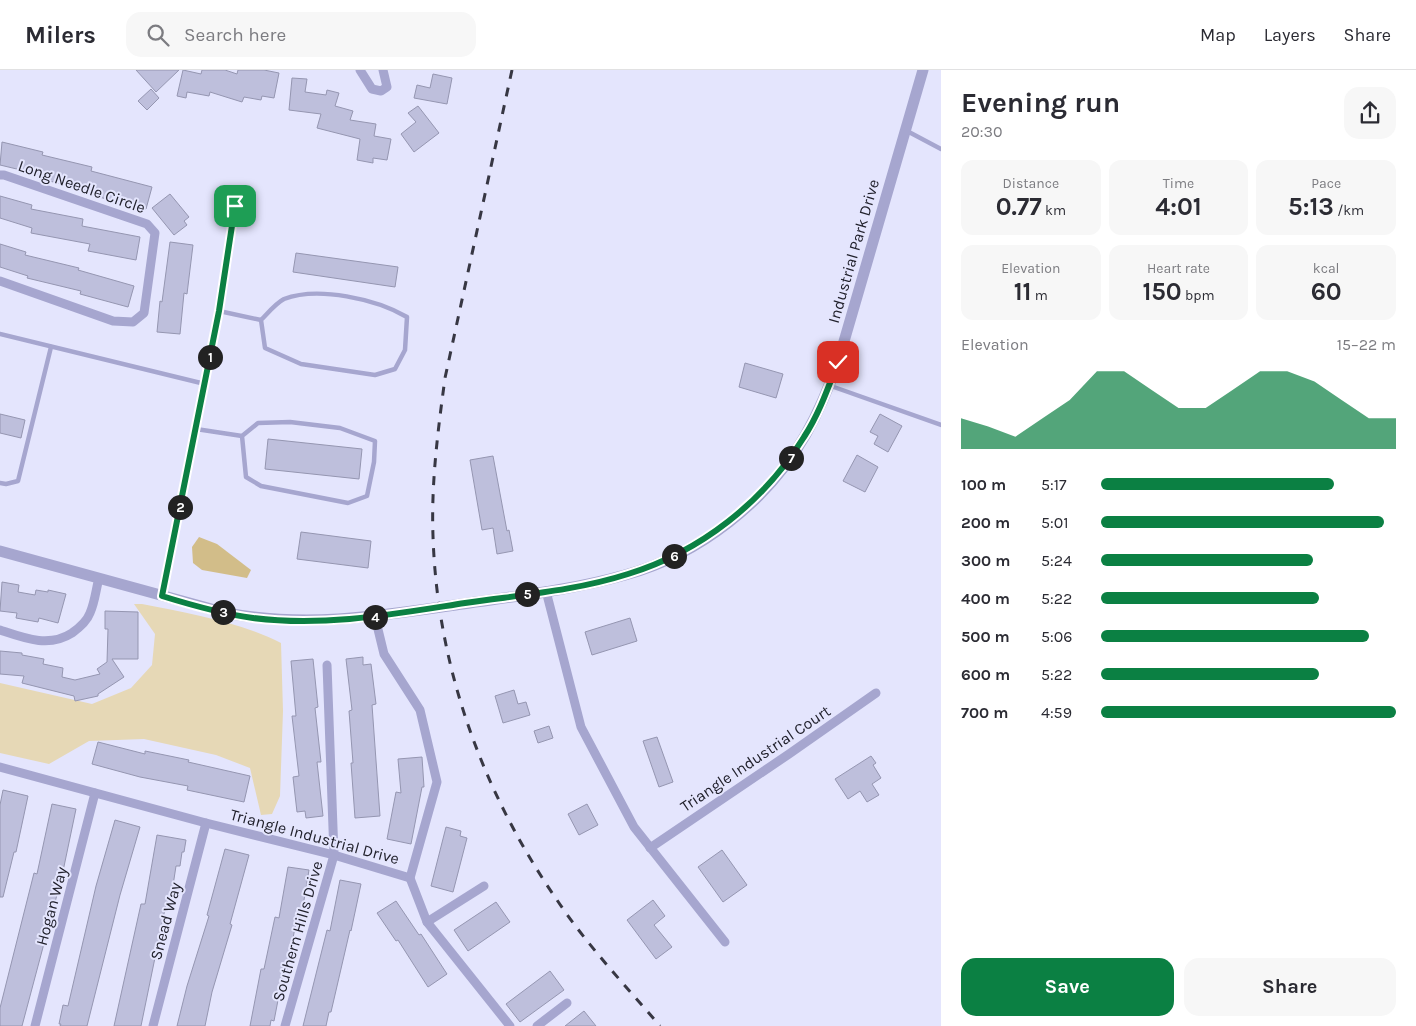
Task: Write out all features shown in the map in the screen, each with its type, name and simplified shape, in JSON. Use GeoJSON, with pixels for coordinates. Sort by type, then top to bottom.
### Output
{"type":"FeatureCollection","features":[{"type":"Feature","properties":{"kind":"street"},"geometry":{"type":"LineString","coordinates":[[360,70],[372,89],[381,91],[387,87],[383,70]]}},
{"type":"Feature","properties":{"kind":"street","name":"Industrial Park Drive"},"geometry":{"type":"LineString","coordinates":[[0,551],[226,613],[252,618],[303,621],[336,621],[374,617],[602,581],[643,570],[684,552],[722,527],[766,487],[790,459],[818,412],[838,362],[923,70]]}},
{"type":"Feature","properties":{"kind":"street","name":"Long Needle Circle"},"geometry":{"type":"LineString","coordinates":[[0,176],[4,175],[147,224],[155,234],[144,313],[133,322],[113,321],[0,281]]}},
{"type":"Feature","properties":{"kind":"street"},"geometry":{"type":"LineString","coordinates":[[0,630],[29,640],[47,641],[66,637],[79,628],[90,613],[99,578]]}},
{"type":"Feature","properties":{"kind":"street"},"geometry":{"type":"LineString","coordinates":[[546,591],[581,727],[634,827],[725,942]]}},
{"type":"Feature","properties":{"kind":"street","name":"Triangle Industrial Drive"},"geometry":{"type":"LineString","coordinates":[[0,767],[206,823],[334,854],[410,878],[437,782],[420,710],[384,654],[374,617]]}},
{"type":"Feature","properties":{"kind":"street","name":"Southern Hills Drive"},"geometry":{"type":"LineString","coordinates":[[285,1026],[334,854],[328,665]]}},
{"type":"Feature","properties":{"kind":"street","name":"Triangle Industrial Court"},"geometry":{"type":"LineString","coordinates":[[650,848],[876,693]]}},
{"type":"Feature","properties":{"kind":"street","name":"Hogan Way"},"geometry":{"type":"LineString","coordinates":[[35,1026],[95,793]]}},
{"type":"Feature","properties":{"kind":"street","name":"Snead Way"},"geometry":{"type":"LineString","coordinates":[[153,1026],[206,823]]}},
{"type":"Feature","properties":{"kind":"street"},"geometry":{"type":"LineString","coordinates":[[410,878],[427,922],[510,1026]]}},
{"type":"Feature","properties":{"kind":"street"},"geometry":{"type":"LineString","coordinates":[[427,922],[484,886]]}},
{"type":"Feature","properties":{"kind":"street"},"geometry":{"type":"LineString","coordinates":[[537,1026],[567,1003]]}},
{"type":"Feature","properties":{"kind":"lane"},"geometry":{"type":"LineString","coordinates":[[905,129],[941,149]]}},
{"type":"Feature","properties":{"kind":"lane"},"geometry":{"type":"LineString","coordinates":[[162,596],[219,311],[235,206]]}},
{"type":"Feature","properties":{"kind":"lane"},"geometry":{"type":"LineString","coordinates":[[312,293],[357,299],[394,310],[407,317],[405,350],[395,369],[375,374],[301,364],[265,348],[261,320],[282,300],[312,293]]}},
{"type":"Feature","properties":{"kind":"lane"},"geometry":{"type":"LineString","coordinates":[[219,311],[261,320]]}},
{"type":"Feature","properties":{"kind":"lane"},"geometry":{"type":"LineString","coordinates":[[0,334],[205,384]]}},
{"type":"Feature","properties":{"kind":"lane"},"geometry":{"type":"LineString","coordinates":[[0,483],[6,484],[18,481],[51,346]]}},
{"type":"Feature","properties":{"kind":"lane"},"geometry":{"type":"LineString","coordinates":[[829,385],[941,425]]}},
{"type":"Feature","properties":{"kind":"lane"},"geometry":{"type":"LineString","coordinates":[[196,429],[242,436],[258,423],[290,422],[340,428],[375,441],[374,462],[366,496],[348,503],[261,486],[246,476],[242,436]]}},
{"type":"Feature","properties":{"kind":"shaded area"},"geometry":{"type":"Polygon","coordinates":[[[199,537],[217,544],[251,570],[247,578],[202,570],[193,563],[192,547],[199,537]]]}},
{"type":"Feature","properties":{"kind":"shaded area"},"geometry":{"type":"Polygon","coordinates":[[[134,604],[213,619],[248,629],[281,643],[283,711],[280,796],[272,814],[261,815],[250,768],[216,755],[144,739],[89,741],[49,764],[0,753],[0,683],[92,704],[131,688],[152,665],[155,634],[134,604]]]}},
{"type":"Feature","properties":{"kind":"building"},"geometry":{"type":"Polygon","coordinates":[[[136,70],[179,70],[156,92],[136,70]]]}},
{"type":"Feature","properties":{"kind":"building"},"geometry":{"type":"Polygon","coordinates":[[[183,70],[201,74],[202,70],[225,70],[237,74],[238,70],[264,70],[279,73],[274,98],[262,96],[261,100],[244,97],[242,102],[210,92],[209,96],[187,92],[186,98],[177,96],[183,70]]]}},
{"type":"Feature","properties":{"kind":"building"},"geometry":{"type":"Polygon","coordinates":[[[433,74],[452,78],[447,104],[414,98],[417,85],[430,88],[433,74]]]}},
{"type":"Feature","properties":{"kind":"building"},"geometry":{"type":"Polygon","coordinates":[[[292,78],[307,79],[305,92],[326,95],[327,90],[339,93],[335,106],[353,111],[350,120],[376,124],[374,136],[391,139],[387,160],[373,158],[373,163],[357,160],[360,139],[317,128],[321,114],[289,110],[292,78]]]}},
{"type":"Feature","properties":{"kind":"building"},"geometry":{"type":"Polygon","coordinates":[[[151,89],[159,98],[147,110],[138,101],[151,89]]]}},
{"type":"Feature","properties":{"kind":"building"},"geometry":{"type":"Polygon","coordinates":[[[418,106],[439,133],[414,152],[401,134],[416,122],[408,113],[418,106]]]}},
{"type":"Feature","properties":{"kind":"building"},"geometry":{"type":"Polygon","coordinates":[[[2,142],[43,152],[42,155],[92,167],[91,171],[152,187],[146,209],[99,197],[100,193],[45,180],[46,176],[0,165],[2,142]]]}},
{"type":"Feature","properties":{"kind":"building"},"geometry":{"type":"Polygon","coordinates":[[[170,194],[189,217],[184,221],[187,225],[174,235],[152,208],[170,194]]]}},
{"type":"Feature","properties":{"kind":"building"},"geometry":{"type":"Polygon","coordinates":[[[0,196],[32,205],[31,209],[83,219],[82,226],[140,237],[136,260],[88,251],[90,244],[31,233],[32,228],[0,218],[0,196]]]}},
{"type":"Feature","properties":{"kind":"building"},"geometry":{"type":"Polygon","coordinates":[[[170,242],[193,245],[187,294],[184,293],[180,334],[157,332],[170,242]]]}},
{"type":"Feature","properties":{"kind":"building"},"geometry":{"type":"Polygon","coordinates":[[[0,244],[26,252],[25,255],[79,268],[78,270],[134,286],[128,307],[80,294],[81,291],[27,278],[28,276],[0,267],[0,244]]]}},
{"type":"Feature","properties":{"kind":"building"},"geometry":{"type":"Polygon","coordinates":[[[296,253],[398,267],[395,287],[293,272],[296,253]]]}},
{"type":"Feature","properties":{"kind":"building"},"geometry":{"type":"Polygon","coordinates":[[[745,363],[783,374],[776,398],[739,387],[745,363]]]}},
{"type":"Feature","properties":{"kind":"building"},"geometry":{"type":"Polygon","coordinates":[[[0,414],[25,420],[21,438],[0,433],[0,414]]]}},
{"type":"Feature","properties":{"kind":"building"},"geometry":{"type":"Polygon","coordinates":[[[880,414],[902,426],[888,452],[874,444],[878,436],[870,432],[880,414]]]}},
{"type":"Feature","properties":{"kind":"building"},"geometry":{"type":"Polygon","coordinates":[[[268,439],[362,449],[359,479],[265,469],[268,439]]]}},
{"type":"Feature","properties":{"kind":"building"},"geometry":{"type":"Polygon","coordinates":[[[857,455],[878,467],[865,492],[843,481],[857,455]]]}},
{"type":"Feature","properties":{"kind":"building"},"geometry":{"type":"Polygon","coordinates":[[[493,456],[507,531],[509,530],[513,551],[497,554],[493,528],[482,530],[470,460],[493,456]]]}},
{"type":"Feature","properties":{"kind":"building"},"geometry":{"type":"Polygon","coordinates":[[[301,532],[371,541],[368,568],[297,559],[301,532]]]}},
{"type":"Feature","properties":{"kind":"building"},"geometry":{"type":"Polygon","coordinates":[[[2,582],[19,585],[18,592],[35,595],[36,590],[48,592],[48,590],[66,594],[58,623],[39,618],[38,622],[16,618],[17,613],[0,611],[2,582]]]}},
{"type":"Feature","properties":{"kind":"building"},"geometry":{"type":"Polygon","coordinates":[[[105,611],[138,612],[138,659],[112,659],[124,677],[98,694],[98,696],[75,701],[74,696],[22,683],[24,676],[0,674],[0,651],[22,653],[22,655],[44,659],[43,664],[63,668],[62,677],[75,680],[100,674],[97,669],[107,662],[108,629],[105,629],[105,611]]]}},
{"type":"Feature","properties":{"kind":"building"},"geometry":{"type":"Polygon","coordinates":[[[630,618],[637,641],[592,655],[585,632],[630,618]]]}},
{"type":"Feature","properties":{"kind":"building"},"geometry":{"type":"Polygon","coordinates":[[[363,657],[363,665],[371,664],[376,704],[372,705],[380,816],[355,818],[349,711],[352,710],[346,659],[363,657]]]}},
{"type":"Feature","properties":{"kind":"building"},"geometry":{"type":"Polygon","coordinates":[[[313,659],[318,707],[315,708],[321,762],[317,762],[323,816],[306,818],[305,811],[297,812],[293,777],[299,776],[292,716],[296,716],[291,661],[313,659]]]}},
{"type":"Feature","properties":{"kind":"building"},"geometry":{"type":"Polygon","coordinates":[[[514,690],[518,704],[526,702],[530,715],[503,723],[495,696],[514,690]]]}},
{"type":"Feature","properties":{"kind":"building"},"geometry":{"type":"Polygon","coordinates":[[[549,726],[553,738],[538,743],[534,731],[549,726]]]}},
{"type":"Feature","properties":{"kind":"building"},"geometry":{"type":"Polygon","coordinates":[[[657,737],[673,782],[659,787],[643,741],[657,737]]]}},
{"type":"Feature","properties":{"kind":"building"},"geometry":{"type":"Polygon","coordinates":[[[98,742],[145,754],[145,751],[189,760],[188,762],[250,776],[244,802],[187,790],[188,786],[140,777],[92,764],[98,742]]]}},
{"type":"Feature","properties":{"kind":"building"},"geometry":{"type":"Polygon","coordinates":[[[871,756],[876,763],[873,765],[881,778],[872,784],[879,795],[867,802],[860,791],[848,799],[835,779],[871,756]]]}},
{"type":"Feature","properties":{"kind":"building"},"geometry":{"type":"Polygon","coordinates":[[[422,757],[424,787],[422,787],[411,844],[387,839],[396,792],[401,793],[398,759],[422,757]]]}},
{"type":"Feature","properties":{"kind":"building"},"geometry":{"type":"Polygon","coordinates":[[[3,790],[28,796],[16,852],[14,852],[3,897],[0,897],[0,805],[3,790]]]}},
{"type":"Feature","properties":{"kind":"building"},"geometry":{"type":"Polygon","coordinates":[[[52,804],[76,809],[62,876],[22,1026],[0,1026],[0,1008],[34,873],[37,874],[52,804]]]}},
{"type":"Feature","properties":{"kind":"building"},"geometry":{"type":"Polygon","coordinates":[[[587,804],[598,825],[579,835],[568,814],[587,804]]]}},
{"type":"Feature","properties":{"kind":"building"},"geometry":{"type":"Polygon","coordinates":[[[115,820],[140,827],[120,895],[87,1026],[60,1026],[63,1005],[68,1006],[96,886],[115,820]]]}},
{"type":"Feature","properties":{"kind":"building"},"geometry":{"type":"Polygon","coordinates":[[[446,827],[461,831],[460,836],[467,838],[453,892],[431,886],[446,827]]]}},
{"type":"Feature","properties":{"kind":"building"},"geometry":{"type":"Polygon","coordinates":[[[157,835],[186,840],[184,852],[182,852],[180,866],[176,866],[170,905],[166,904],[141,1026],[114,1026],[141,904],[145,904],[157,835]]]}},
{"type":"Feature","properties":{"kind":"building"},"geometry":{"type":"Polygon","coordinates":[[[225,849],[249,855],[230,924],[232,925],[212,992],[205,1026],[177,1026],[187,986],[209,916],[207,915],[225,849]]]}},
{"type":"Feature","properties":{"kind":"building"},"geometry":{"type":"Polygon","coordinates":[[[722,850],[747,885],[723,902],[698,867],[722,850]]]}},
{"type":"Feature","properties":{"kind":"building"},"geometry":{"type":"Polygon","coordinates":[[[288,867],[309,870],[301,918],[297,917],[287,970],[284,969],[274,1021],[271,1020],[270,1026],[250,1026],[261,969],[264,969],[275,917],[279,918],[288,867]]]}},
{"type":"Feature","properties":{"kind":"building"},"geometry":{"type":"Polygon","coordinates":[[[340,880],[361,884],[331,1012],[329,1012],[326,1026],[303,1026],[327,930],[330,931],[340,880]]]}},
{"type":"Feature","properties":{"kind":"building"},"geometry":{"type":"Polygon","coordinates":[[[653,900],[665,916],[654,925],[672,947],[656,959],[627,920],[653,900]]]}},
{"type":"Feature","properties":{"kind":"building"},"geometry":{"type":"Polygon","coordinates":[[[396,901],[419,935],[421,934],[447,974],[428,987],[398,940],[396,941],[377,913],[396,901]]]}},
{"type":"Feature","properties":{"kind":"building"},"geometry":{"type":"Polygon","coordinates":[[[496,902],[510,922],[468,951],[454,930],[496,902]]]}},
{"type":"Feature","properties":{"kind":"building"},"geometry":{"type":"Polygon","coordinates":[[[550,971],[564,990],[520,1022],[506,1004],[550,971]]]}},
{"type":"Feature","properties":{"kind":"building"},"geometry":{"type":"Polygon","coordinates":[[[584,1011],[596,1026],[565,1026],[584,1011]]]}},
{"type":"Feature","properties":{"kind":"railway"},"geometry":{"type":"LineString","coordinates":[[512,70],[445,378],[434,476],[433,536],[436,585],[454,681],[486,772],[507,816],[531,859],[569,917],[660,1026]]}},
{"type":"Feature","properties":{"kind":"route"},"geometry":{"type":"LineString","coordinates":[[235,206],[219,311],[162,596],[226,613],[252,618],[336,621],[568,588],[643,570],[684,552],[722,527],[766,487],[790,459],[805,436],[822,404],[838,362]]}}]}
